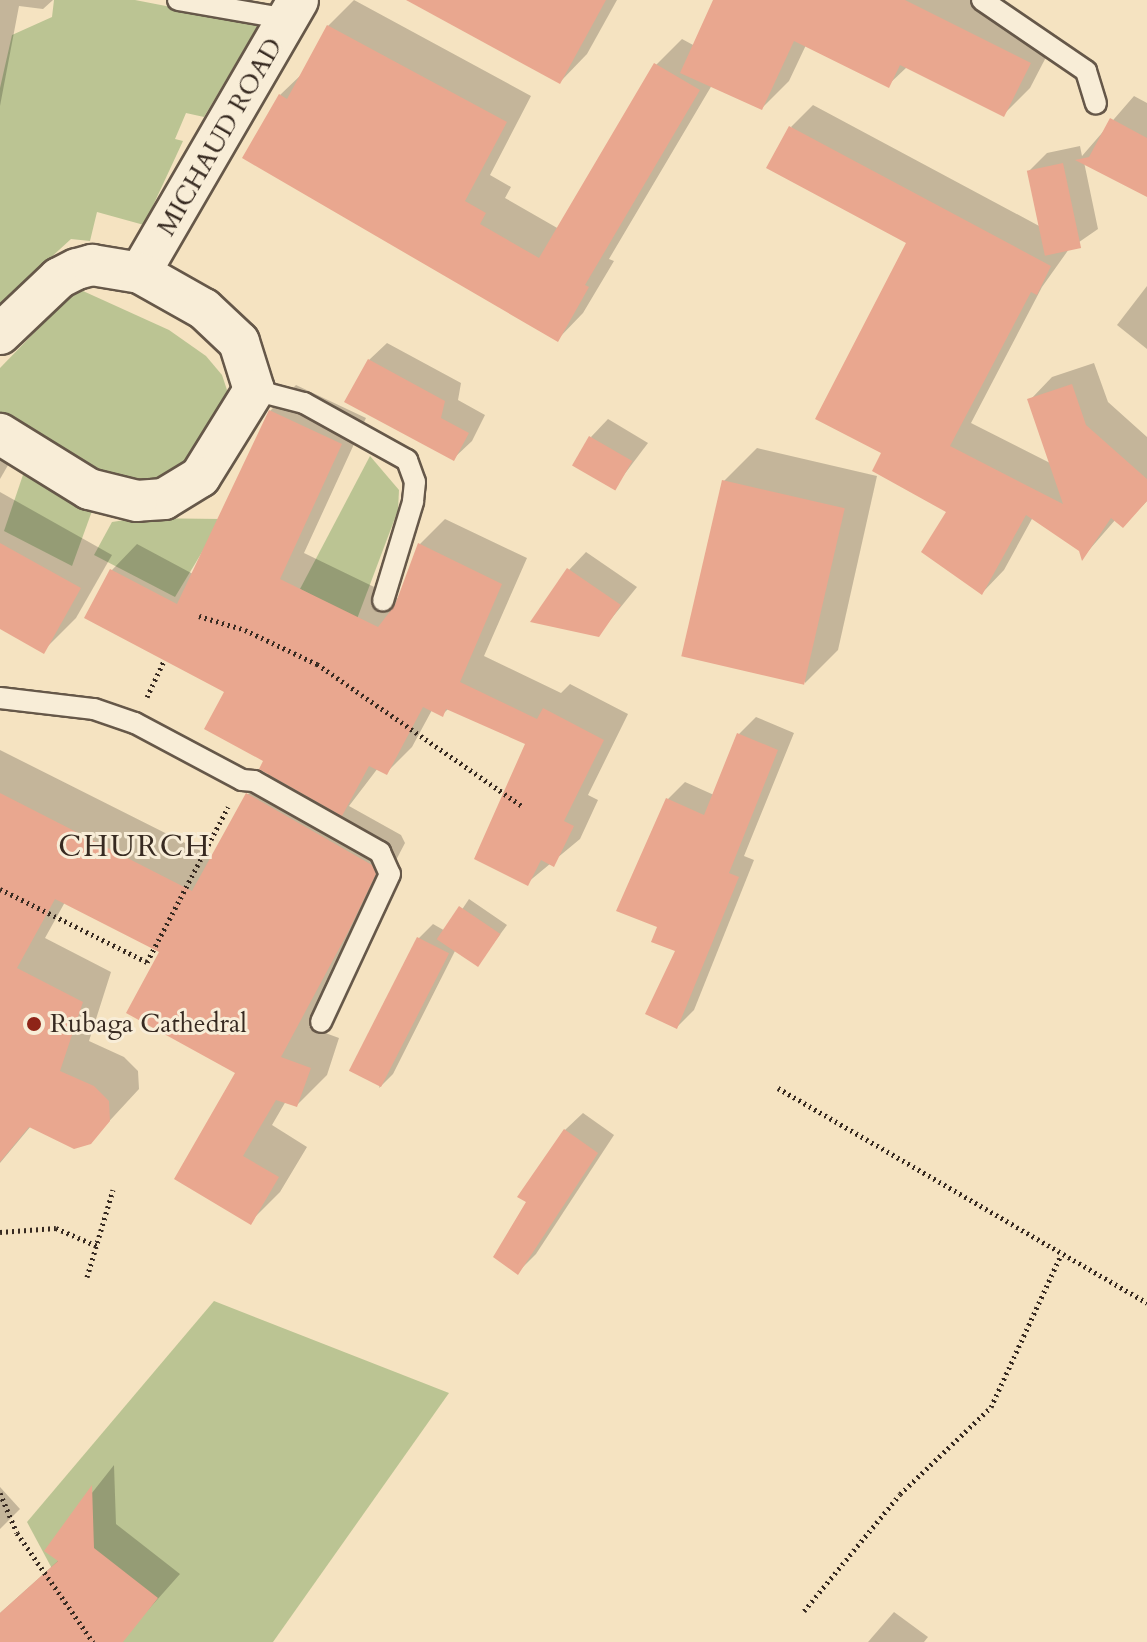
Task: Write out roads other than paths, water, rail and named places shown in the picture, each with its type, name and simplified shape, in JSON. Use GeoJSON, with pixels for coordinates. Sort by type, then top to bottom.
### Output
{"type":"FeatureCollection","features":[{"type":"Feature","properties":{"kind":"street","name":"MICHAUD ROAD"},"geometry":{"type":"LineString","coordinates":[[140,273],[293,10]]}},
{"type":"Feature","properties":{"kind":"street"},"geometry":{"type":"LineString","coordinates":[[0,334],[59,278],[77,269],[92,265],[140,273],[204,309],[239,342],[254,390],[200,477],[164,499],[137,501],[89,489],[0,434]]}},
{"type":"Feature","properties":{"kind":"lane"},"geometry":{"type":"LineString","coordinates":[[178,0],[293,10]]}},
{"type":"Feature","properties":{"kind":"lane"},"geometry":{"type":"LineString","coordinates":[[982,0],[1086,71],[1096,103]]}},
{"type":"Feature","properties":{"kind":"lane"},"geometry":{"type":"LineString","coordinates":[[254,390],[304,403],[407,460],[415,482],[413,502],[383,601]]}},
{"type":"Feature","properties":{"kind":"lane"},"geometry":{"type":"LineString","coordinates":[[0,698],[94,709],[135,723],[242,780],[254,781],[380,852],[390,874],[321,1022]]}},
{"type":"Feature","properties":{"kind":"place","name":"Rubaga Cathedral"},"geometry":{"type":"Point","coordinates":[34,1024]}},
{"type":"Feature","properties":{"kind":"district","name":"CHURCH"},"geometry":{"type":"Point","coordinates":[135,847]}}]}
